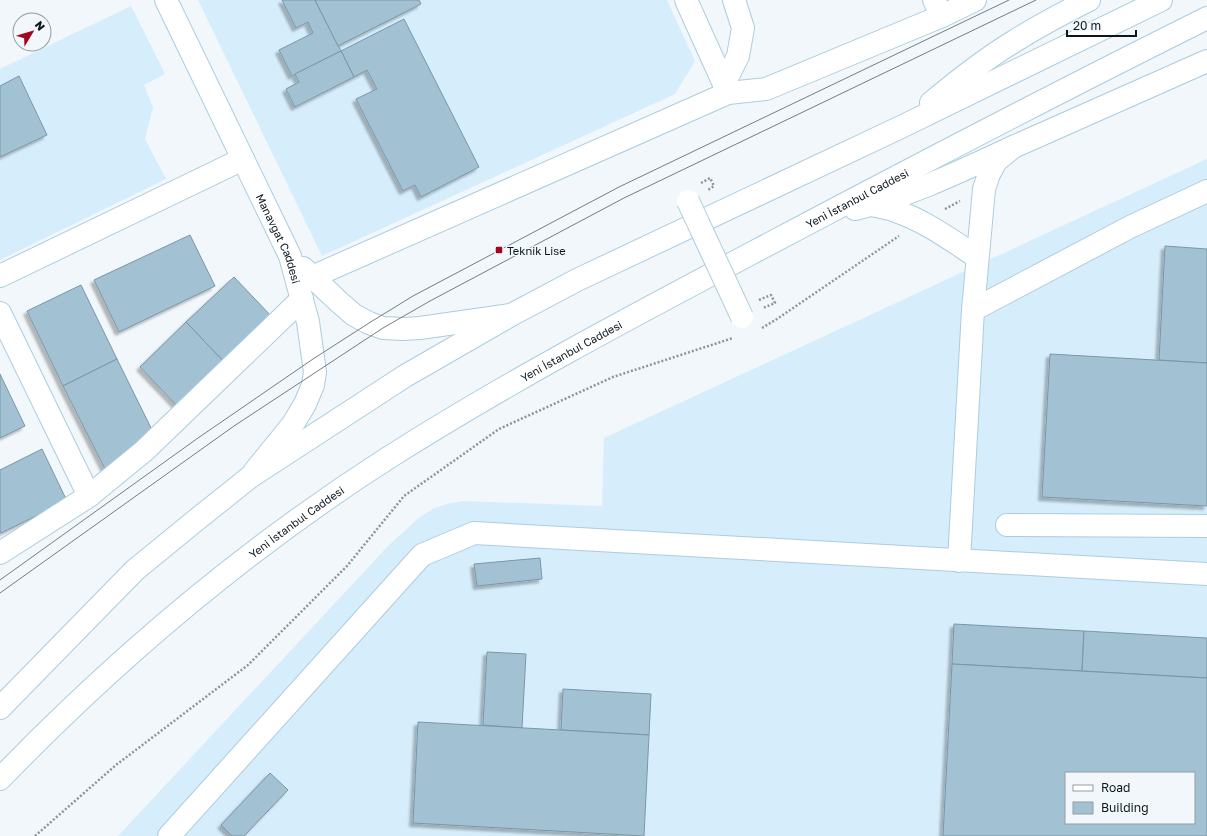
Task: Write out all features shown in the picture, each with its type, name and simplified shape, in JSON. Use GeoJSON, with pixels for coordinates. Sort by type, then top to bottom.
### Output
{"type":"FeatureCollection","features":[{"type":"Feature","properties":{"kind":"main road","name":"Manavgat Caddesi"},"geometry":{"type":"LineString","coordinates":[[166,0],[290,256],[308,322],[315,372],[313,385],[305,404],[293,424],[250,477]]}},
{"type":"Feature","properties":{"kind":"main road"},"geometry":{"type":"LineString","coordinates":[[686,0],[721,93]]}},
{"type":"Feature","properties":{"kind":"main road"},"geometry":{"type":"LineString","coordinates":[[721,93],[738,56],[743,28],[734,0]]}},
{"type":"Feature","properties":{"kind":"main road"},"geometry":{"type":"LineString","coordinates":[[312,277],[721,93],[766,89],[938,8],[975,0]]}},
{"type":"Feature","properties":{"kind":"main road"},"geometry":{"type":"LineString","coordinates":[[901,127],[965,75],[1013,42],[1064,12],[1089,0]]}},
{"type":"Feature","properties":{"kind":"main road"},"geometry":{"type":"LineString","coordinates":[[0,708],[135,570],[250,477],[405,376],[511,315],[577,280],[901,127],[1161,0]]}},
{"type":"Feature","properties":{"kind":"main road","name":"Yeni İstanbul Caddesi"},"geometry":{"type":"LineString","coordinates":[[0,779],[34,744],[96,685],[158,629],[221,577],[333,495],[386,459],[539,368],[609,329],[818,218],[1207,18]]}},
{"type":"Feature","properties":{"kind":"main road"},"geometry":{"type":"LineString","coordinates":[[818,218],[872,205],[942,180],[1207,61]]}},
{"type":"Feature","properties":{"kind":"main road"},"geometry":{"type":"LineString","coordinates":[[959,561],[973,310],[984,189],[989,174],[996,161],[1014,147]]}},
{"type":"Feature","properties":{"kind":"main road"},"geometry":{"type":"LineString","coordinates":[[0,276],[243,159]]}},
{"type":"Feature","properties":{"kind":"main road"},"geometry":{"type":"LineString","coordinates":[[973,310],[1130,226],[1207,191]]}},
{"type":"Feature","properties":{"kind":"main road"},"geometry":{"type":"LineString","coordinates":[[688,201],[742,316]]}},
{"type":"Feature","properties":{"kind":"main road"},"geometry":{"type":"LineString","coordinates":[[872,205],[892,210],[920,222],[977,257]]}},
{"type":"Feature","properties":{"kind":"main road"},"geometry":{"type":"LineString","coordinates":[[290,256],[354,315],[383,328],[420,328],[511,315]]}},
{"type":"Feature","properties":{"kind":"main road"},"geometry":{"type":"LineString","coordinates":[[0,553],[89,496],[144,451],[302,299]]}},
{"type":"Feature","properties":{"kind":"main road"},"geometry":{"type":"LineString","coordinates":[[0,313],[89,496]]}},
{"type":"Feature","properties":{"kind":"main road"},"geometry":{"type":"LineString","coordinates":[[1007,525],[1207,526]]}},
{"type":"Feature","properties":{"kind":"main road"},"geometry":{"type":"LineString","coordinates":[[169,836],[422,555],[474,533],[1207,574]]}},
{"type":"Feature","properties":{"kind":"path"},"geometry":{"type":"LineString","coordinates":[[761,328],[777,319],[920,222],[984,189]]}},
{"type":"Feature","properties":{"kind":"path"},"geometry":{"type":"LineString","coordinates":[[35,836],[116,765],[248,665],[347,566],[404,496],[499,429],[613,377],[734,338]]}},
{"type":"Feature","properties":{"kind":"shaded area"},"geometry":{"type":"Polygon","coordinates":[[[198,0],[667,0],[695,61],[675,94],[322,256],[198,0]]]}},
{"type":"Feature","properties":{"kind":"shaded area"},"geometry":{"type":"Polygon","coordinates":[[[131,6],[165,74],[144,85],[153,107],[145,139],[166,179],[0,260],[0,69],[35,52],[52,52],[52,44],[131,6]]]}},
{"type":"Feature","properties":{"kind":"shaded area"},"geometry":{"type":"Polygon","coordinates":[[[1207,159],[1207,836],[118,836],[389,545],[420,517],[434,508],[463,501],[602,506],[604,438],[1207,159]]]}},
{"type":"Feature","properties":{"kind":"building"},"geometry":{"type":"Polygon","coordinates":[[[282,0],[315,0],[341,51],[292,76],[279,50],[313,33],[308,22],[296,28],[282,0]]]}},
{"type":"Feature","properties":{"kind":"building"},"geometry":{"type":"Polygon","coordinates":[[[315,0],[419,0],[421,4],[338,46],[315,0]]]}},
{"type":"Feature","properties":{"kind":"building"},"geometry":{"type":"Polygon","coordinates":[[[404,19],[479,167],[421,197],[415,185],[403,191],[356,99],[377,89],[367,70],[354,77],[341,51],[404,19]]]}},
{"type":"Feature","properties":{"kind":"building"},"geometry":{"type":"Polygon","coordinates":[[[341,51],[354,77],[295,107],[286,89],[299,82],[295,74],[341,51]]]}},
{"type":"Feature","properties":{"kind":"building"},"geometry":{"type":"Polygon","coordinates":[[[19,76],[47,135],[0,157],[0,86],[19,76]]]}},
{"type":"Feature","properties":{"kind":"building"},"geometry":{"type":"Polygon","coordinates":[[[190,235],[215,286],[119,332],[94,280],[190,235]]]}},
{"type":"Feature","properties":{"kind":"building"},"geometry":{"type":"Polygon","coordinates":[[[1165,246],[1207,249],[1207,363],[1159,360],[1165,246]]]}},
{"type":"Feature","properties":{"kind":"building"},"geometry":{"type":"Polygon","coordinates":[[[234,277],[273,318],[225,363],[186,322],[234,277]]]}},
{"type":"Feature","properties":{"kind":"building"},"geometry":{"type":"Polygon","coordinates":[[[81,285],[117,359],[63,386],[27,311],[81,285]]]}},
{"type":"Feature","properties":{"kind":"building"},"geometry":{"type":"Polygon","coordinates":[[[186,322],[225,363],[179,408],[140,367],[186,322]]]}},
{"type":"Feature","properties":{"kind":"building"},"geometry":{"type":"Polygon","coordinates":[[[1050,354],[1207,363],[1207,506],[1042,497],[1050,354]]]}},
{"type":"Feature","properties":{"kind":"building"},"geometry":{"type":"Polygon","coordinates":[[[117,359],[154,434],[106,471],[63,386],[117,359]]]}},
{"type":"Feature","properties":{"kind":"building"},"geometry":{"type":"Polygon","coordinates":[[[0,374],[25,426],[0,438],[0,374]]]}},
{"type":"Feature","properties":{"kind":"building"},"geometry":{"type":"Polygon","coordinates":[[[42,449],[67,501],[1,533],[0,470],[42,449]]]}},
{"type":"Feature","properties":{"kind":"building"},"geometry":{"type":"Polygon","coordinates":[[[540,558],[542,579],[477,586],[474,564],[540,558]]]}},
{"type":"Feature","properties":{"kind":"building"},"geometry":{"type":"Polygon","coordinates":[[[954,624],[1084,631],[1082,671],[952,664],[954,624]]]}},
{"type":"Feature","properties":{"kind":"building"},"geometry":{"type":"Polygon","coordinates":[[[1084,631],[1207,638],[1207,678],[1082,671],[1084,631]]]}},
{"type":"Feature","properties":{"kind":"building"},"geometry":{"type":"Polygon","coordinates":[[[487,652],[526,654],[522,728],[483,725],[487,652]]]}},
{"type":"Feature","properties":{"kind":"building"},"geometry":{"type":"Polygon","coordinates":[[[952,664],[1207,678],[1207,836],[943,836],[952,664]]]}},
{"type":"Feature","properties":{"kind":"building"},"geometry":{"type":"Polygon","coordinates":[[[563,689],[651,694],[649,735],[561,730],[563,689]]]}},
{"type":"Feature","properties":{"kind":"building"},"geometry":{"type":"Polygon","coordinates":[[[418,722],[649,735],[644,836],[413,823],[418,722]]]}},
{"type":"Feature","properties":{"kind":"building"},"geometry":{"type":"Polygon","coordinates":[[[270,773],[288,790],[244,836],[232,836],[221,825],[270,773]]]}},
{"type":"Feature","properties":{"kind":"tram line"},"geometry":{"type":"LineString","coordinates":[[0,580],[198,438],[313,359],[413,296],[619,187],[1009,0]]}},
{"type":"Feature","properties":{"kind":"tram line"},"geometry":{"type":"LineString","coordinates":[[0,593],[234,426],[383,328],[430,301],[624,198],[1036,0]]}},
{"type":"Feature","properties":{"kind":"place","name":"Teknik Lise"},"geometry":{"type":"Point","coordinates":[499,250]}}]}
